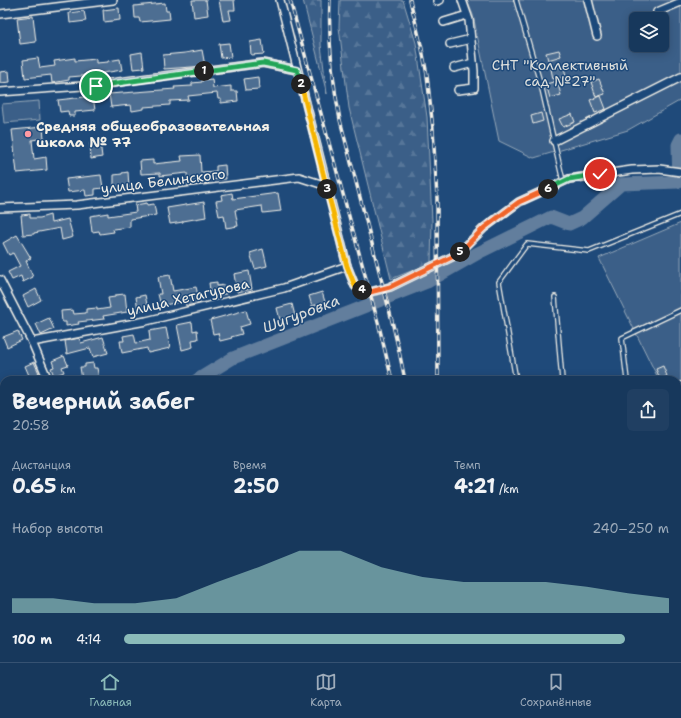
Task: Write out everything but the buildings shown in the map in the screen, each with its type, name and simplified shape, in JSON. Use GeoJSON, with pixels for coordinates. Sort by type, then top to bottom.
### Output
{"type":"FeatureCollection","features":[{"type":"Feature","properties":{"kind":"street"},"geometry":{"type":"LineString","coordinates":[[0,14],[114,0]]}},
{"type":"Feature","properties":{"kind":"street"},"geometry":{"type":"LineString","coordinates":[[280,0],[347,266],[355,286],[366,293],[390,287],[458,254],[484,228],[519,202],[563,181],[632,170],[658,169],[681,172]]}},
{"type":"Feature","properties":{"kind":"street"},"geometry":{"type":"LineString","coordinates":[[458,90],[474,88],[469,20],[462,0]]}},
{"type":"Feature","properties":{"kind":"street"},"geometry":{"type":"LineString","coordinates":[[588,0],[596,36]]}},
{"type":"Feature","properties":{"kind":"street"},"geometry":{"type":"LineString","coordinates":[[657,12],[681,2]]}},
{"type":"Feature","properties":{"kind":"street"},"geometry":{"type":"LineString","coordinates":[[444,22],[467,15]]}},
{"type":"Feature","properties":{"kind":"street"},"geometry":{"type":"LineString","coordinates":[[450,44],[471,39]]}},
{"type":"Feature","properties":{"kind":"street"},"geometry":{"type":"LineString","coordinates":[[454,68],[473,62]]}},
{"type":"Feature","properties":{"kind":"street"},"geometry":{"type":"LineString","coordinates":[[0,92],[96,86],[263,63],[297,70]]}},
{"type":"Feature","properties":{"kind":"street"},"geometry":{"type":"LineString","coordinates":[[554,141],[681,77]]}},
{"type":"Feature","properties":{"kind":"street","name":"улица Белинского"},"geometry":{"type":"LineString","coordinates":[[0,208],[76,204],[299,177],[326,186]]}},
{"type":"Feature","properties":{"kind":"street","name":"улица Хетагурова"},"geometry":{"type":"LineString","coordinates":[[32,342],[162,317],[284,288],[347,266]]}},
{"type":"Feature","properties":{"kind":"street"},"geometry":{"type":"LineString","coordinates":[[0,280],[32,342],[46,376]]}},
{"type":"Feature","properties":{"kind":"lane"},"geometry":{"type":"LineString","coordinates":[[516,0],[542,89],[563,181]]}},
{"type":"Feature","properties":{"kind":"lane"},"geometry":{"type":"LineString","coordinates":[[515,376],[499,282],[527,244],[589,251],[681,214]]}},
{"type":"Feature","properties":{"kind":"lane"},"geometry":{"type":"LineString","coordinates":[[555,297],[562,376]]}},
{"type":"Feature","properties":{"kind":"lane"},"geometry":{"type":"LineString","coordinates":[[627,376],[622,338],[681,310]]}},
{"type":"Feature","properties":{"kind":"green space"},"geometry":{"type":"Polygon","coordinates":[[[303,0],[321,0],[321,45],[327,94],[303,0]]]}},
{"type":"Feature","properties":{"kind":"green space"},"geometry":{"type":"Polygon","coordinates":[[[340,0],[403,0],[416,43],[427,117],[432,221],[431,263],[391,279],[349,108],[339,27],[340,0]]]}},
{"type":"Feature","properties":{"kind":"green space","name":"СНТ \"Коллективный сад №27\""},"geometry":{"type":"Polygon","coordinates":[[[467,0],[681,0],[681,100],[628,130],[534,158],[499,141],[473,15],[467,0]]]}},
{"type":"Feature","properties":{"kind":"green space"},"geometry":{"type":"Polygon","coordinates":[[[39,101],[40,120],[4,123],[2,104],[39,101]]]}},
{"type":"Feature","properties":{"kind":"green space"},"geometry":{"type":"Polygon","coordinates":[[[681,223],[681,376],[657,376],[599,258],[681,223]]]}},
{"type":"Feature","properties":{"kind":"waterway","name":"Шугуровка"},"geometry":{"type":"LineString","coordinates":[[204,376],[233,358],[427,282],[478,253],[551,217],[569,224],[582,218],[621,184],[679,182],[678,145],[681,139]]}},
{"type":"Feature","properties":{"kind":"railway"},"geometry":{"type":"LineString","coordinates":[[290,0],[379,326],[391,376]]}},
{"type":"Feature","properties":{"kind":"railway"},"geometry":{"type":"LineString","coordinates":[[330,0],[331,60],[340,120],[392,321],[404,376]]}},
{"type":"Feature","properties":{"kind":"railway"},"geometry":{"type":"LineString","coordinates":[[410,0],[427,75],[433,129],[437,198],[438,376]]}},
{"type":"Feature","properties":{"kind":"place","name":"Средняя общеобразовательная школа № 77"},"geometry":{"type":"Point","coordinates":[28,134]}},
{"type":"Feature","properties":{"kind":"route"},"geometry":{"type":"LineString","coordinates":[[96,86],[263,63],[297,70],[347,266],[355,286],[366,293],[390,287],[458,254],[484,228],[519,202],[569,179],[600,174]]}}]}
